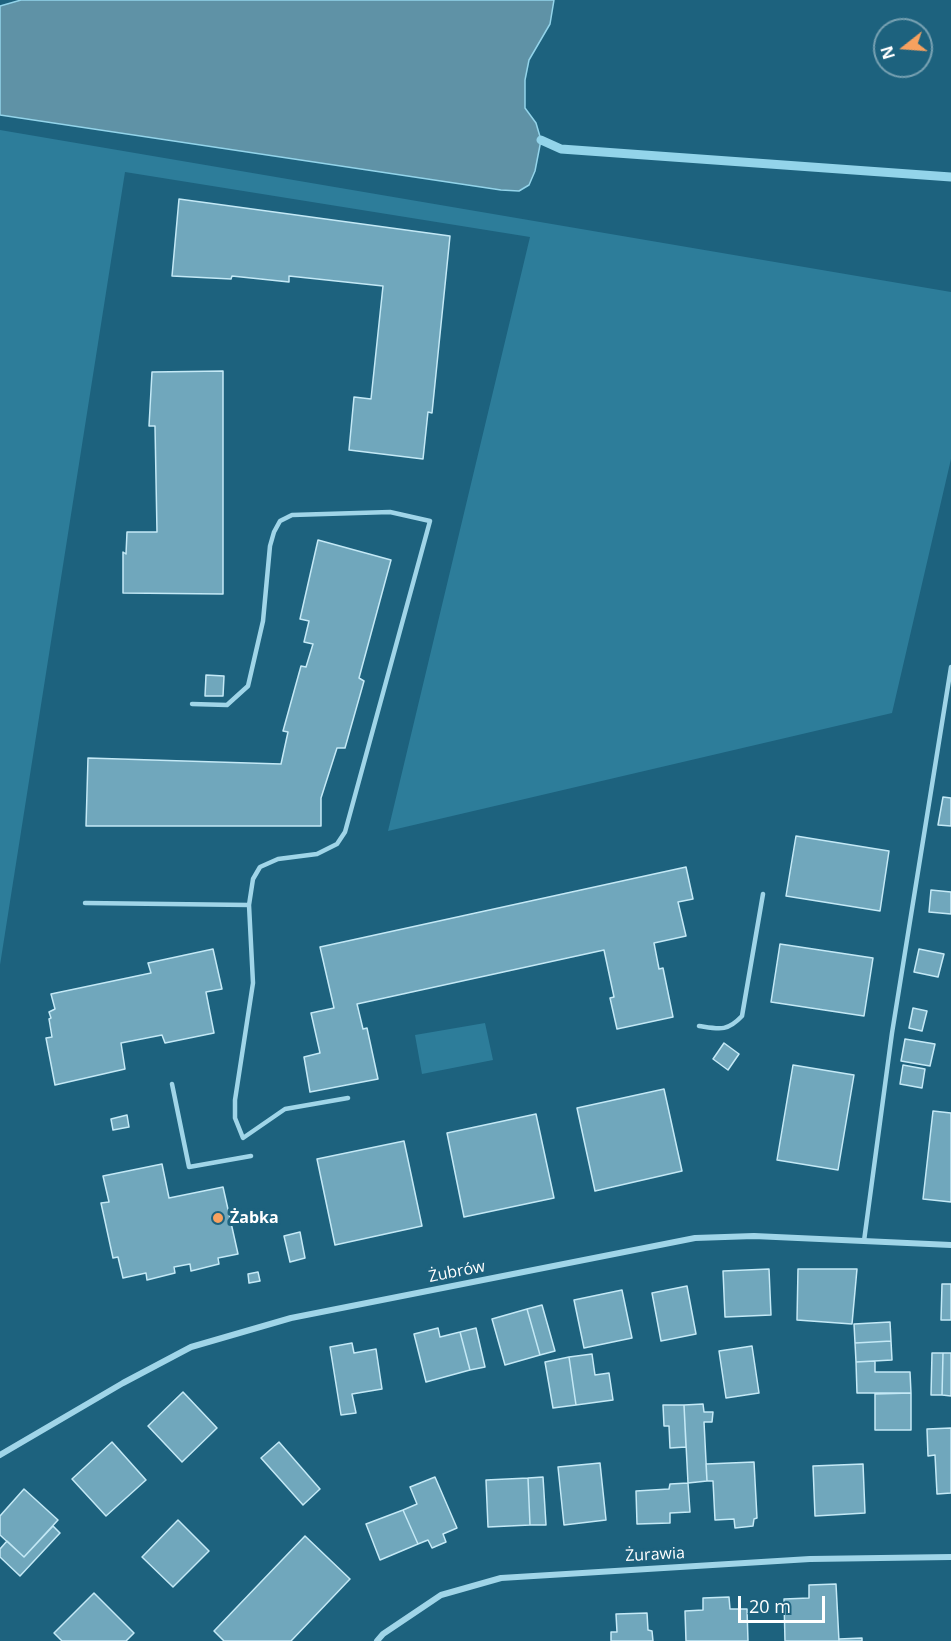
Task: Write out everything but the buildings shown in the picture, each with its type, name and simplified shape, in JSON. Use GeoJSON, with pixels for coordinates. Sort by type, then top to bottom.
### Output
{"type":"FeatureCollection","features":[{"type":"Feature","properties":{"kind":"street","name":"Żubrów"},"geometry":{"type":"LineString","coordinates":[[0,1455],[123,1383],[191,1347],[267,1324],[695,1238],[754,1236],[951,1245]]}},
{"type":"Feature","properties":{"kind":"street","name":"Żurawia"},"geometry":{"type":"LineString","coordinates":[[377,1641],[383,1634],[441,1595],[501,1578],[810,1559],[951,1557]]}},
{"type":"Feature","properties":{"kind":"lane"},"geometry":{"type":"LineString","coordinates":[[192,704],[227,705],[248,686],[263,621],[270,546],[280,521],[292,515],[390,512],[430,521],[345,832],[337,844],[317,854],[279,859],[260,867],[253,879],[249,905],[253,983],[235,1100],[235,1118],[243,1138],[285,1108],[348,1098]]}},
{"type":"Feature","properties":{"kind":"lane"},"geometry":{"type":"LineString","coordinates":[[864,1241],[892,1033],[951,668]]}},
{"type":"Feature","properties":{"kind":"lane"},"geometry":{"type":"LineString","coordinates":[[699,1026],[722,1029],[733,1026],[742,1016],[764,894]]}},
{"type":"Feature","properties":{"kind":"lane"},"geometry":{"type":"LineString","coordinates":[[85,903],[249,905]]}},
{"type":"Feature","properties":{"kind":"lane"},"geometry":{"type":"LineString","coordinates":[[171,1084],[189,1167],[251,1156]]}},
{"type":"Feature","properties":{"kind":"shaded area"},"geometry":{"type":"Polygon","coordinates":[[[21,0],[554,0],[550,24],[529,60],[525,80],[525,108],[536,123],[541,140],[535,171],[529,185],[519,191],[501,190],[0,115],[0,6],[21,0]]]}},
{"type":"Feature","properties":{"kind":"shaded area"},"geometry":{"type":"Polygon","coordinates":[[[0,130],[951,292],[951,459],[892,713],[388,831],[530,237],[125,172],[0,965],[0,130]]]}},
{"type":"Feature","properties":{"kind":"shaded area"},"geometry":{"type":"Polygon","coordinates":[[[485,1023],[493,1060],[422,1074],[415,1035],[485,1023]]]}},
{"type":"Feature","properties":{"kind":"waterway"},"geometry":{"type":"LineString","coordinates":[[541,140],[561,149],[951,177]]}},
{"type":"Feature","properties":{"kind":"place","name":"Żabka"},"geometry":{"type":"Point","coordinates":[218,1218]}}]}
